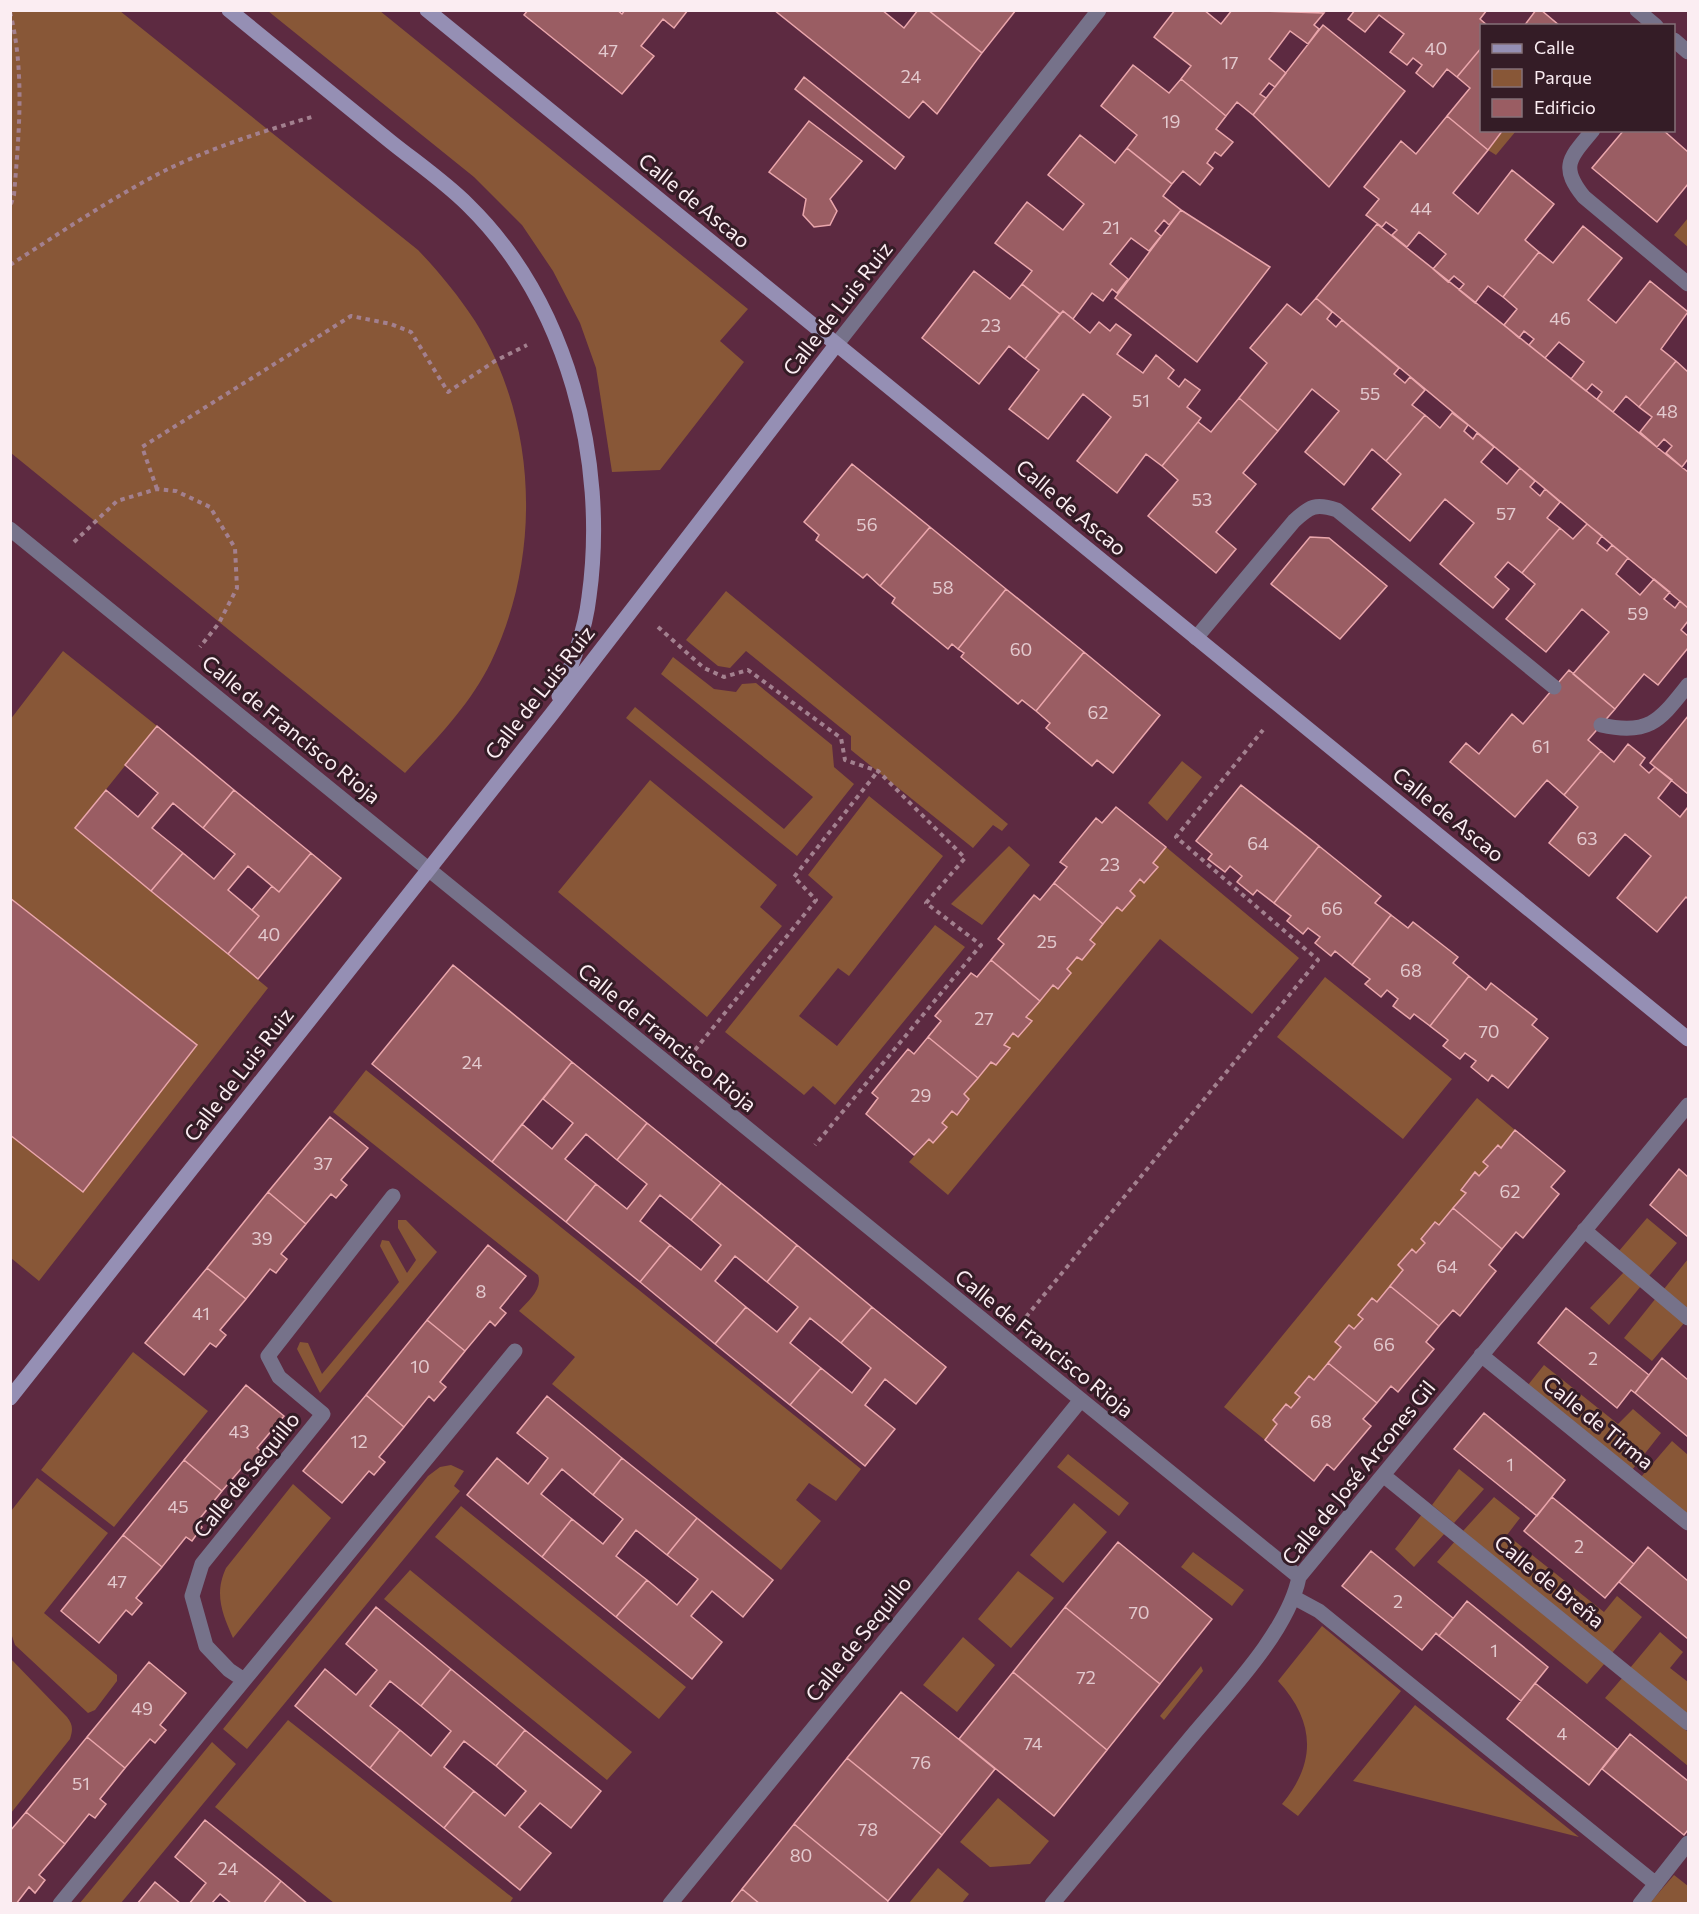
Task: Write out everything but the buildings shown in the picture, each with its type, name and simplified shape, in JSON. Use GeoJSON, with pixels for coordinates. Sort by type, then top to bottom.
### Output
{"type":"FeatureCollection","features":[{"type":"Feature","properties":{"kind":"street"},"geometry":{"type":"LineString","coordinates":[[229,10],[468,205],[510,254],[548,320],[573,383],[586,437],[594,493],[594,533],[589,598],[578,650],[551,715]]}},
{"type":"Feature","properties":{"kind":"street","name":"Calle de Ascao"},"geometry":{"type":"LineString","coordinates":[[427,10],[1689,1039]]}},
{"type":"Feature","properties":{"kind":"street","name":"Calle de Luis Ruiz"},"geometry":{"type":"LineString","coordinates":[[10,1398],[551,715],[836,345],[1099,10]]}},
{"type":"Feature","properties":{"kind":"street"},"geometry":{"type":"LineString","coordinates":[[1637,10],[1654,24]]}},
{"type":"Feature","properties":{"kind":"street"},"geometry":{"type":"LineString","coordinates":[[1675,41],[1689,52]]}},
{"type":"Feature","properties":{"kind":"street"},"geometry":{"type":"LineString","coordinates":[[1591,132],[1575,152],[1569,166],[1571,181],[1584,197],[1689,284]]}},
{"type":"Feature","properties":{"kind":"street"},"geometry":{"type":"LineString","coordinates":[[1196,638],[1294,521],[1307,509],[1321,505],[1337,510],[1554,687]]}},
{"type":"Feature","properties":{"kind":"street","name":"Calle de Francisco Rioja"},"geometry":{"type":"LineString","coordinates":[[10,529],[1299,1577]]}},
{"type":"Feature","properties":{"kind":"street"},"geometry":{"type":"LineString","coordinates":[[1601,725],[1623,730],[1643,728],[1660,720],[1689,686]]}},
{"type":"Feature","properties":{"kind":"street","name":"Calle de José Arcones Gil"},"geometry":{"type":"LineString","coordinates":[[1052,1904],[1230,1690],[1280,1625],[1295,1598],[1299,1577],[1689,1105]]}},
{"type":"Feature","properties":{"kind":"street","name":"Calle de Sequillo"},"geometry":{"type":"LineString","coordinates":[[244,1680],[229,1670],[206,1646],[192,1596],[202,1564],[323,1414],[279,1377],[268,1356],[393,1196]]}},
{"type":"Feature","properties":{"kind":"street"},"geometry":{"type":"LineString","coordinates":[[1584,1230],[1689,1318]]}},
{"type":"Feature","properties":{"kind":"street"},"geometry":{"type":"LineString","coordinates":[[60,1904],[515,1351]]}},
{"type":"Feature","properties":{"kind":"street","name":"Calle de Tirma"},"geometry":{"type":"LineString","coordinates":[[1481,1355],[1689,1523]]}},
{"type":"Feature","properties":{"kind":"street","name":"Calle de Sequillo"},"geometry":{"type":"LineString","coordinates":[[670,1904],[1080,1401]]}},
{"type":"Feature","properties":{"kind":"street","name":"Calle de Breña"},"geometry":{"type":"LineString","coordinates":[[1383,1475],[1689,1723]]}},
{"type":"Feature","properties":{"kind":"street"},"geometry":{"type":"LineString","coordinates":[[1295,1598],[1319,1611],[1656,1884]]}},
{"type":"Feature","properties":{"kind":"street"},"geometry":{"type":"LineString","coordinates":[[1640,1904],[1689,1843]]}},
{"type":"Feature","properties":{"kind":"path"},"geometry":{"type":"LineString","coordinates":[[10,12],[16,36],[20,114],[14,195],[10,207]]}},
{"type":"Feature","properties":{"kind":"path"},"geometry":{"type":"LineString","coordinates":[[10,266],[62,231],[164,171],[269,130],[348,106]]}},
{"type":"Feature","properties":{"kind":"path"},"geometry":{"type":"LineString","coordinates":[[157,489],[142,447],[351,316],[391,324],[411,332],[448,392],[495,361],[552,333]]}},
{"type":"Feature","properties":{"kind":"path"},"geometry":{"type":"LineString","coordinates":[[54,564],[117,501],[157,489],[176,491],[210,507],[236,548],[237,588],[219,623],[183,669]]}},
{"type":"Feature","properties":{"kind":"path"},"geometry":{"type":"LineString","coordinates":[[634,607],[704,668],[724,677],[748,670],[840,738],[845,760],[878,771],[965,858],[926,903],[981,945],[796,1169]]}},
{"type":"Feature","properties":{"kind":"path"},"geometry":{"type":"LineString","coordinates":[[1006,1341],[1317,960],[1176,837],[1281,707]]}},
{"type":"Feature","properties":{"kind":"path"},"geometry":{"type":"LineString","coordinates":[[677,1073],[816,900],[794,877],[878,771]]}},
{"type":"Feature","properties":{"kind":"green space"},"geometry":{"type":"Polygon","coordinates":[[[10,11],[120,11],[418,250],[469,311],[496,360],[511,402],[521,445],[526,489],[525,534],[519,578],[508,621],[483,678],[452,720],[405,773],[11,453],[10,11]]]}},
{"type":"Feature","properties":{"kind":"green space"},"geometry":{"type":"Polygon","coordinates":[[[268,11],[380,11],[748,309],[720,341],[744,362],[660,470],[612,472],[596,368],[580,323],[553,271],[522,225],[474,177],[268,11]]]}},
{"type":"Feature","properties":{"kind":"green space"},"geometry":{"type":"Polygon","coordinates":[[[1502,132],[1515,132],[1496,155],[1488,150],[1502,132]]]}},
{"type":"Feature","properties":{"kind":"green space"},"geometry":{"type":"Polygon","coordinates":[[[1688,218],[1688,247],[1674,235],[1688,218]]]}},
{"type":"Feature","properties":{"kind":"green space"},"geometry":{"type":"Polygon","coordinates":[[[726,591],[1008,824],[1002,831],[993,825],[973,848],[851,750],[851,736],[746,651],[730,668],[718,666],[686,640],[726,591]]]}},
{"type":"Feature","properties":{"kind":"green space"},"geometry":{"type":"Polygon","coordinates":[[[63,651],[157,726],[75,828],[268,988],[39,1281],[11,1258],[10,720],[63,651]]]}},
{"type":"Feature","properties":{"kind":"green space"},"geometry":{"type":"Polygon","coordinates":[[[673,657],[714,689],[736,692],[742,684],[756,683],[832,745],[834,767],[854,784],[797,856],[626,718],[635,707],[784,829],[813,797],[661,674],[673,657]]]}},
{"type":"Feature","properties":{"kind":"green space"},"geometry":{"type":"Polygon","coordinates":[[[1182,761],[1202,777],[1167,821],[1148,803],[1182,761]]]}},
{"type":"Feature","properties":{"kind":"green space"},"geometry":{"type":"Polygon","coordinates":[[[650,780],[777,885],[760,907],[782,926],[707,1017],[558,892],[650,780]]]}},
{"type":"Feature","properties":{"kind":"green space"},"geometry":{"type":"Polygon","coordinates":[[[869,796],[943,856],[849,976],[838,968],[799,1016],[837,1046],[935,925],[965,947],[835,1105],[813,1086],[804,1095],[725,1032],[833,897],[808,875],[869,796]]]}},
{"type":"Feature","properties":{"kind":"green space"},"geometry":{"type":"Polygon","coordinates":[[[1009,846],[1030,865],[982,925],[951,904],[1009,846]]]}},
{"type":"Feature","properties":{"kind":"green space"},"geometry":{"type":"Polygon","coordinates":[[[1166,847],[1299,958],[1252,1014],[1160,939],[948,1195],[909,1162],[929,1139],[933,1142],[946,1127],[942,1123],[952,1111],[957,1115],[969,1099],[964,1094],[991,1062],[1009,1048],[1004,1045],[1013,1033],[1018,1037],[1031,1022],[1026,1017],[1053,985],[1058,989],[1071,973],[1067,969],[1077,957],[1082,960],[1095,944],[1090,940],[1117,907],[1122,911],[1134,896],[1130,891],[1140,879],[1144,883],[1158,868],[1153,863],[1166,847]]]}},
{"type":"Feature","properties":{"kind":"green space"},"geometry":{"type":"Polygon","coordinates":[[[1325,977],[1452,1079],[1403,1139],[1277,1037],[1325,977]]]}},
{"type":"Feature","properties":{"kind":"green space"},"geometry":{"type":"Polygon","coordinates":[[[366,1070],[861,1469],[836,1501],[809,1483],[796,1500],[821,1521],[781,1570],[552,1384],[575,1357],[519,1311],[537,1290],[538,1275],[333,1112],[366,1070]]]}},
{"type":"Feature","properties":{"kind":"green space"},"geometry":{"type":"Polygon","coordinates":[[[1477,1098],[1515,1130],[1501,1148],[1497,1146],[1484,1161],[1488,1166],[1479,1176],[1474,1173],[1461,1189],[1466,1193],[1439,1225],[1434,1222],[1421,1239],[1425,1243],[1416,1253],[1412,1249],[1403,1270],[1377,1302],[1372,1299],[1358,1314],[1363,1319],[1354,1329],[1335,1342],[1341,1347],[1314,1380],[1308,1376],[1296,1392],[1300,1397],[1291,1408],[1286,1404],[1273,1420],[1277,1424],[1265,1440],[1224,1407],[1477,1098]]]}},
{"type":"Feature","properties":{"kind":"green space"},"geometry":{"type":"Polygon","coordinates":[[[1647,1218],[1677,1243],[1649,1276],[1619,1251],[1647,1218]]]}},
{"type":"Feature","properties":{"kind":"green space"},"geometry":{"type":"Polygon","coordinates":[[[398,1220],[406,1220],[437,1252],[320,1393],[297,1349],[300,1342],[308,1343],[322,1374],[399,1282],[380,1246],[382,1240],[389,1241],[407,1273],[416,1260],[398,1228],[398,1220]]]}},
{"type":"Feature","properties":{"kind":"green space"},"geometry":{"type":"Polygon","coordinates":[[[1688,1259],[1688,1309],[1664,1289],[1688,1259]]]}},
{"type":"Feature","properties":{"kind":"green space"},"geometry":{"type":"Polygon","coordinates":[[[1624,1272],[1641,1286],[1609,1325],[1590,1308],[1624,1272]]]}},
{"type":"Feature","properties":{"kind":"green space"},"geometry":{"type":"Polygon","coordinates":[[[1656,1298],[1685,1322],[1652,1361],[1624,1338],[1656,1298]]]}},
{"type":"Feature","properties":{"kind":"green space"},"geometry":{"type":"Polygon","coordinates":[[[133,1352],[208,1411],[114,1527],[41,1470],[133,1352]]]}},
{"type":"Feature","properties":{"kind":"green space"},"geometry":{"type":"Polygon","coordinates":[[[1544,1365],[1618,1424],[1633,1409],[1661,1433],[1632,1470],[1528,1385],[1544,1365]]]}},
{"type":"Feature","properties":{"kind":"green space"},"geometry":{"type":"Polygon","coordinates":[[[1672,1441],[1688,1455],[1688,1516],[1641,1477],[1672,1441]]]}},
{"type":"Feature","properties":{"kind":"green space"},"geometry":{"type":"Polygon","coordinates":[[[1068,1454],[1129,1503],[1119,1516],[1057,1467],[1068,1454]]]}},
{"type":"Feature","properties":{"kind":"green space"},"geometry":{"type":"Polygon","coordinates":[[[451,1465],[464,1471],[454,1486],[460,1491],[247,1749],[223,1729],[428,1476],[440,1467],[451,1465]]]}},
{"type":"Feature","properties":{"kind":"green space"},"geometry":{"type":"Polygon","coordinates":[[[1459,1469],[1484,1489],[1454,1523],[1432,1505],[1459,1469]]]}},
{"type":"Feature","properties":{"kind":"green space"},"geometry":{"type":"Polygon","coordinates":[[[37,1478],[108,1533],[44,1613],[117,1675],[117,1681],[95,1710],[88,1713],[15,1645],[11,1633],[11,1511],[37,1478]]]}},
{"type":"Feature","properties":{"kind":"green space"},"geometry":{"type":"Polygon","coordinates":[[[293,1484],[331,1518],[233,1638],[221,1603],[222,1577],[226,1568],[293,1484]]]}},
{"type":"Feature","properties":{"kind":"green space"},"geometry":{"type":"Polygon","coordinates":[[[1494,1497],[1520,1518],[1507,1535],[1604,1612],[1617,1596],[1642,1617],[1612,1653],[1463,1531],[1494,1497]]]}},
{"type":"Feature","properties":{"kind":"green space"},"geometry":{"type":"Polygon","coordinates":[[[1074,1503],[1107,1532],[1063,1583],[1030,1555],[1074,1503]]]}},
{"type":"Feature","properties":{"kind":"green space"},"geometry":{"type":"Polygon","coordinates":[[[461,1506],[686,1687],[659,1719],[435,1537],[461,1506]]]}},
{"type":"Feature","properties":{"kind":"green space"},"geometry":{"type":"Polygon","coordinates":[[[1423,1513],[1446,1532],[1414,1567],[1395,1549],[1423,1513]]]}},
{"type":"Feature","properties":{"kind":"green space"},"geometry":{"type":"Polygon","coordinates":[[[1456,1540],[1605,1663],[1587,1684],[1437,1562],[1456,1540]]]}},
{"type":"Feature","properties":{"kind":"green space"},"geometry":{"type":"Polygon","coordinates":[[[1193,1552],[1244,1590],[1232,1606],[1181,1567],[1193,1552]]]}},
{"type":"Feature","properties":{"kind":"green space"},"geometry":{"type":"Polygon","coordinates":[[[410,1570],[632,1752],[607,1780],[384,1599],[410,1570]]]}},
{"type":"Feature","properties":{"kind":"green space"},"geometry":{"type":"Polygon","coordinates":[[[1018,1571],[1054,1598],[1011,1648],[978,1619],[1018,1571]]]}},
{"type":"Feature","properties":{"kind":"green space"},"geometry":{"type":"Polygon","coordinates":[[[1322,1626],[1401,1691],[1298,1816],[1282,1804],[1301,1773],[1306,1757],[1305,1726],[1290,1696],[1278,1681],[1322,1626]]]}},
{"type":"Feature","properties":{"kind":"green space"},"geometry":{"type":"Polygon","coordinates":[[[1660,1632],[1683,1652],[1670,1668],[1688,1682],[1688,1716],[1630,1668],[1660,1632]]]}},
{"type":"Feature","properties":{"kind":"green space"},"geometry":{"type":"Polygon","coordinates":[[[963,1637],[995,1665],[957,1712],[923,1685],[963,1637]]]}},
{"type":"Feature","properties":{"kind":"green space"},"geometry":{"type":"Polygon","coordinates":[[[11,1659],[67,1717],[72,1730],[70,1739],[11,1813],[11,1659]]]}},
{"type":"Feature","properties":{"kind":"green space"},"geometry":{"type":"Polygon","coordinates":[[[1201,1666],[1203,1671],[1164,1720],[1160,1716],[1201,1666]]]}},
{"type":"Feature","properties":{"kind":"green space"},"geometry":{"type":"Polygon","coordinates":[[[1623,1677],[1688,1732],[1688,1766],[1605,1698],[1623,1677]]]}},
{"type":"Feature","properties":{"kind":"green space"},"geometry":{"type":"Polygon","coordinates":[[[1415,1705],[1579,1837],[1353,1781],[1415,1705]]]}},
{"type":"Feature","properties":{"kind":"green space"},"geometry":{"type":"Polygon","coordinates":[[[288,1720],[513,1898],[509,1904],[334,1903],[215,1807],[288,1720]]]}},
{"type":"Feature","properties":{"kind":"green space"},"geometry":{"type":"Polygon","coordinates":[[[212,1742],[236,1764],[121,1903],[80,1903],[212,1742]]]}},
{"type":"Feature","properties":{"kind":"green space"},"geometry":{"type":"Polygon","coordinates":[[[998,1798],[1049,1841],[1030,1864],[990,1867],[960,1842],[998,1798]]]}},
{"type":"Feature","properties":{"kind":"green space"},"geometry":{"type":"Polygon","coordinates":[[[938,1868],[969,1894],[962,1903],[909,1903],[938,1868]]]}},
{"type":"Feature","properties":{"kind":"green space"},"geometry":{"type":"Polygon","coordinates":[[[1674,1875],[1688,1886],[1688,1903],[1649,1904],[1674,1875]]]}}]}
